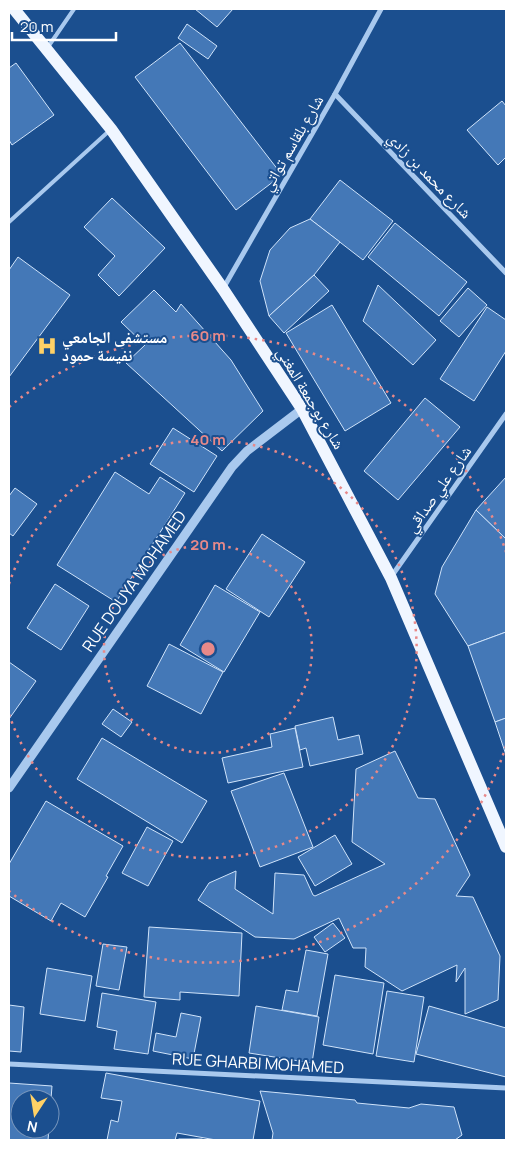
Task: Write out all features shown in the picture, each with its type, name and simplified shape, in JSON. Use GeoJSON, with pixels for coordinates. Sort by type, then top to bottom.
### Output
{"type":"FeatureCollection","features":[{"type":"Feature","properties":{"kind":"main road","name":"شارع بوجمعة المغني"},"geometry":{"type":"LineString","coordinates":[[14,9],[111,129],[223,289],[302,408],[391,578],[506,847]]}},
{"type":"Feature","properties":{"kind":"street","name":"شارع بلقاسم تواتي"},"geometry":{"type":"LineString","coordinates":[[223,289],[335,94],[381,9]]}},
{"type":"Feature","properties":{"kind":"street","name":"شارع محمد بن زادي"},"geometry":{"type":"LineString","coordinates":[[335,94],[506,273]]}},
{"type":"Feature","properties":{"kind":"street","name":"RUE DOUYA MOHAMED"},"geometry":{"type":"LineString","coordinates":[[9,788],[228,473],[247,451],[302,408]]}},
{"type":"Feature","properties":{"kind":"street","name":"شارع علي صداقي"},"geometry":{"type":"LineString","coordinates":[[391,578],[506,414]]}},
{"type":"Feature","properties":{"kind":"street","name":"RUE GHARBI MOHAMED"},"geometry":{"type":"LineString","coordinates":[[9,1064],[506,1088]]}},
{"type":"Feature","properties":{"kind":"lane"},"geometry":{"type":"LineString","coordinates":[[47,49],[74,9]]}},
{"type":"Feature","properties":{"kind":"lane"},"geometry":{"type":"LineString","coordinates":[[9,222],[111,129]]}},
{"type":"Feature","properties":{"kind":"building"},"geometry":{"type":"Polygon","coordinates":[[[195,9],[233,9],[217,27],[195,9]]]}},
{"type":"Feature","properties":{"kind":"building"},"geometry":{"type":"Polygon","coordinates":[[[187,24],[217,46],[208,59],[178,38],[187,24]]]}},
{"type":"Feature","properties":{"kind":"building"},"geometry":{"type":"Polygon","coordinates":[[[180,43],[282,175],[236,210],[135,77],[180,43]]]}},
{"type":"Feature","properties":{"kind":"building"},"geometry":{"type":"Polygon","coordinates":[[[16,63],[54,115],[12,145],[9,140],[9,68],[16,63]]]}},
{"type":"Feature","properties":{"kind":"building"},"geometry":{"type":"Polygon","coordinates":[[[502,101],[506,106],[506,157],[498,165],[467,130],[502,101]]]}},
{"type":"Feature","properties":{"kind":"building"},"geometry":{"type":"Polygon","coordinates":[[[340,180],[393,221],[363,260],[310,219],[340,180]]]}},
{"type":"Feature","properties":{"kind":"building"},"geometry":{"type":"Polygon","coordinates":[[[112,198],[165,248],[119,296],[98,275],[115,256],[84,227],[112,198]]]}},
{"type":"Feature","properties":{"kind":"building"},"geometry":{"type":"Polygon","coordinates":[[[310,219],[340,242],[314,275],[269,316],[260,281],[270,250],[290,228],[310,219]]]}},
{"type":"Feature","properties":{"kind":"building"},"geometry":{"type":"Polygon","coordinates":[[[395,223],[467,282],[439,316],[368,257],[395,223]]]}},
{"type":"Feature","properties":{"kind":"building"},"geometry":{"type":"Polygon","coordinates":[[[18,257],[70,295],[9,377],[9,270],[18,257]]]}},
{"type":"Feature","properties":{"kind":"building"},"geometry":{"type":"Polygon","coordinates":[[[314,275],[329,291],[284,333],[269,316],[314,275]]]}},
{"type":"Feature","properties":{"kind":"building"},"geometry":{"type":"Polygon","coordinates":[[[378,285],[436,340],[413,365],[363,321],[378,285]]]}},
{"type":"Feature","properties":{"kind":"building"},"geometry":{"type":"Polygon","coordinates":[[[468,288],[487,305],[459,337],[440,321],[468,288]]]}},
{"type":"Feature","properties":{"kind":"building"},"geometry":{"type":"Polygon","coordinates":[[[154,290],[176,312],[181,304],[231,360],[263,411],[222,451],[126,363],[145,345],[121,322],[154,290]]]}},
{"type":"Feature","properties":{"kind":"building"},"geometry":{"type":"Polygon","coordinates":[[[332,305],[391,403],[345,431],[286,333],[332,305]]]}},
{"type":"Feature","properties":{"kind":"building"},"geometry":{"type":"Polygon","coordinates":[[[487,307],[506,320],[506,351],[474,401],[440,379],[487,307]]]}},
{"type":"Feature","properties":{"kind":"building"},"geometry":{"type":"Polygon","coordinates":[[[425,398],[460,427],[398,500],[364,471],[425,398]]]}},
{"type":"Feature","properties":{"kind":"building"},"geometry":{"type":"Polygon","coordinates":[[[173,428],[217,456],[194,492],[150,464],[173,428]]]}},
{"type":"Feature","properties":{"kind":"building"},"geometry":{"type":"Polygon","coordinates":[[[115,472],[149,494],[160,477],[185,493],[116,602],[57,565],[115,472]]]}},
{"type":"Feature","properties":{"kind":"building"},"geometry":{"type":"Polygon","coordinates":[[[506,477],[506,539],[476,510],[506,477]]]}},
{"type":"Feature","properties":{"kind":"building"},"geometry":{"type":"Polygon","coordinates":[[[15,488],[37,504],[13,536],[9,533],[9,496],[15,488]]]}},
{"type":"Feature","properties":{"kind":"building"},"geometry":{"type":"Polygon","coordinates":[[[476,510],[506,539],[506,632],[468,646],[435,594],[442,567],[476,510]]]}},
{"type":"Feature","properties":{"kind":"building"},"geometry":{"type":"Polygon","coordinates":[[[262,534],[305,562],[269,617],[226,589],[262,534]]]}},
{"type":"Feature","properties":{"kind":"building"},"geometry":{"type":"Polygon","coordinates":[[[55,584],[89,606],[61,650],[27,628],[55,584]]]}},
{"type":"Feature","properties":{"kind":"building"},"geometry":{"type":"Polygon","coordinates":[[[215,585],[260,612],[224,672],[180,645],[215,585]]]}},
{"type":"Feature","properties":{"kind":"building"},"geometry":{"type":"Polygon","coordinates":[[[506,632],[506,718],[495,722],[468,646],[506,632]]]}},
{"type":"Feature","properties":{"kind":"building"},"geometry":{"type":"Polygon","coordinates":[[[169,644],[223,672],[201,714],[147,686],[169,644]]]}},
{"type":"Feature","properties":{"kind":"building"},"geometry":{"type":"Polygon","coordinates":[[[9,662],[36,681],[9,719],[9,662]]]}},
{"type":"Feature","properties":{"kind":"building"},"geometry":{"type":"Polygon","coordinates":[[[113,709],[132,722],[121,737],[102,724],[113,709]]]}},
{"type":"Feature","properties":{"kind":"building"},"geometry":{"type":"Polygon","coordinates":[[[333,717],[338,740],[359,735],[363,754],[310,766],[306,748],[300,750],[295,726],[333,717]]]}},
{"type":"Feature","properties":{"kind":"building"},"geometry":{"type":"Polygon","coordinates":[[[506,718],[506,755],[495,722],[506,718]]]}},
{"type":"Feature","properties":{"kind":"building"},"geometry":{"type":"Polygon","coordinates":[[[295,728],[303,767],[228,783],[222,758],[272,747],[270,734],[295,728]]]}},
{"type":"Feature","properties":{"kind":"building"},"geometry":{"type":"Polygon","coordinates":[[[102,738],[207,801],[182,843],[77,779],[102,738]]]}},
{"type":"Feature","properties":{"kind":"building"},"geometry":{"type":"Polygon","coordinates":[[[395,751],[418,798],[435,799],[470,875],[456,896],[473,897],[500,956],[498,1000],[465,1014],[465,968],[456,982],[457,965],[402,991],[365,967],[366,948],[353,948],[339,918],[294,939],[255,937],[198,900],[209,883],[236,871],[235,889],[273,914],[275,873],[304,875],[315,896],[385,864],[352,842],[356,769],[395,751]]]}},
{"type":"Feature","properties":{"kind":"building"},"geometry":{"type":"Polygon","coordinates":[[[284,773],[313,847],[260,867],[231,791],[284,773]]]}},
{"type":"Feature","properties":{"kind":"building"},"geometry":{"type":"Polygon","coordinates":[[[46,801],[123,846],[85,917],[61,903],[51,921],[9,896],[9,864],[46,801]]]}},
{"type":"Feature","properties":{"kind":"building"},"geometry":{"type":"Polygon","coordinates":[[[147,827],[173,841],[148,886],[122,873],[147,827]]]}},
{"type":"Feature","properties":{"kind":"building"},"geometry":{"type":"Polygon","coordinates":[[[335,835],[352,864],[315,886],[298,857],[335,835]]]}},
{"type":"Feature","properties":{"kind":"building"},"geometry":{"type":"Polygon","coordinates":[[[333,923],[345,938],[325,952],[314,937],[333,923]]]}},
{"type":"Feature","properties":{"kind":"building"},"geometry":{"type":"Polygon","coordinates":[[[149,927],[242,933],[239,996],[180,992],[180,1000],[144,997],[149,927]]]}},
{"type":"Feature","properties":{"kind":"building"},"geometry":{"type":"Polygon","coordinates":[[[103,944],[127,947],[119,990],[96,986],[103,944]]]}},
{"type":"Feature","properties":{"kind":"building"},"geometry":{"type":"Polygon","coordinates":[[[306,950],[328,954],[317,1016],[282,1010],[286,990],[298,992],[306,950]]]}},
{"type":"Feature","properties":{"kind":"building"},"geometry":{"type":"Polygon","coordinates":[[[47,968],[92,976],[85,1021],[40,1014],[47,968]]]}},
{"type":"Feature","properties":{"kind":"building"},"geometry":{"type":"Polygon","coordinates":[[[335,975],[384,983],[373,1054],[323,1045],[335,975]]]}},
{"type":"Feature","properties":{"kind":"building"},"geometry":{"type":"Polygon","coordinates":[[[387,991],[424,997],[414,1062],[376,1056],[387,991]]]}},
{"type":"Feature","properties":{"kind":"building"},"geometry":{"type":"Polygon","coordinates":[[[102,993],[156,1002],[148,1054],[114,1049],[117,1031],[97,1027],[102,993]]]}},
{"type":"Feature","properties":{"kind":"building"},"geometry":{"type":"Polygon","coordinates":[[[9,1005],[24,1007],[21,1052],[9,1051],[9,1005]]]}},
{"type":"Feature","properties":{"kind":"building"},"geometry":{"type":"Polygon","coordinates":[[[256,1006],[319,1017],[312,1063],[249,1053],[256,1006]]]}},
{"type":"Feature","properties":{"kind":"building"},"geometry":{"type":"Polygon","coordinates":[[[429,1006],[506,1028],[506,1077],[416,1054],[429,1006]]]}},
{"type":"Feature","properties":{"kind":"building"},"geometry":{"type":"Polygon","coordinates":[[[181,1013],[201,1017],[193,1059],[153,1051],[156,1033],[176,1037],[181,1013]]]}},
{"type":"Feature","properties":{"kind":"building"},"geometry":{"type":"Polygon","coordinates":[[[106,1073],[260,1101],[253,1140],[216,1140],[177,1133],[175,1140],[107,1140],[111,1120],[118,1122],[122,1101],[101,1098],[106,1073]]]}},
{"type":"Feature","properties":{"kind":"building"},"geometry":{"type":"Polygon","coordinates":[[[9,1083],[52,1086],[52,1089],[10,1089],[10,1139],[48,1139],[9,1140],[9,1083]]]}},
{"type":"Feature","properties":{"kind":"building"},"geometry":{"type":"Polygon","coordinates":[[[260,1091],[355,1100],[357,1103],[409,1108],[421,1104],[454,1107],[462,1135],[455,1140],[272,1140],[273,1133],[260,1091]]]}},
{"type":"Feature","properties":{"kind":"building"},"geometry":{"type":"Polygon","coordinates":[[[202,1139],[202,1140],[179,1140],[202,1139]]]}},
{"type":"Feature","properties":{"kind":"place","name":"مستشفى الجامعي نفيسة حمود"},"geometry":{"type":"Point","coordinates":[47,346]}}]}
